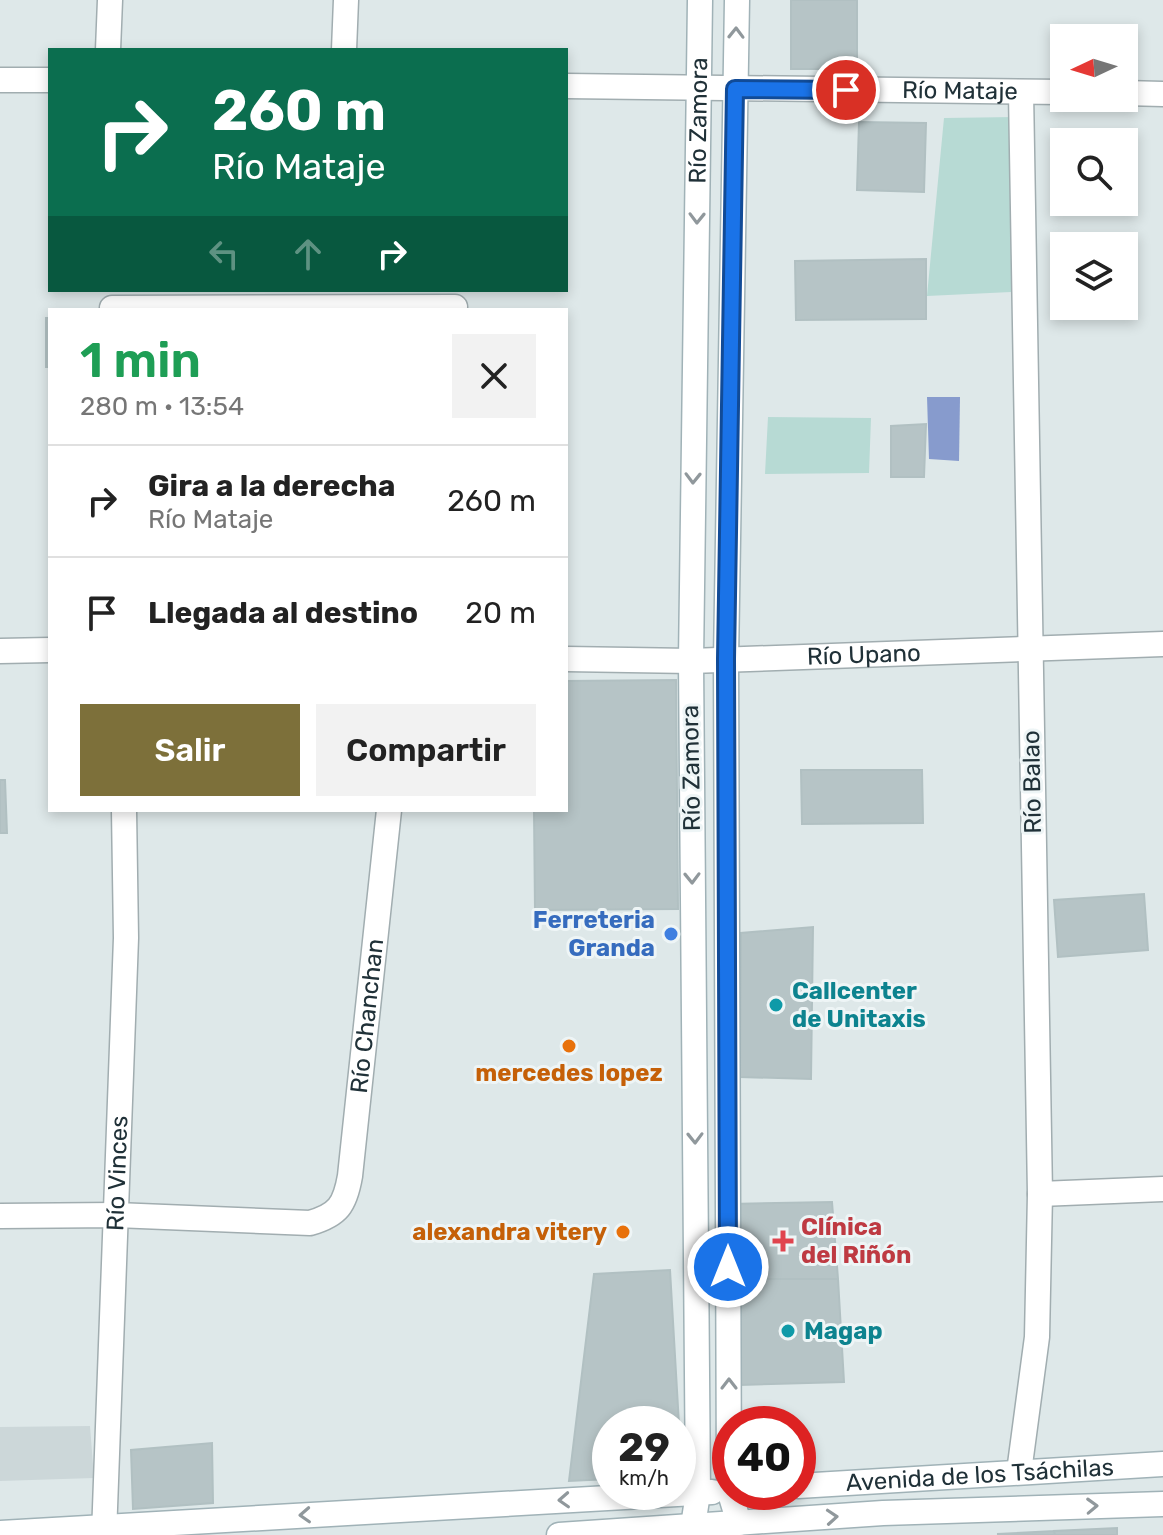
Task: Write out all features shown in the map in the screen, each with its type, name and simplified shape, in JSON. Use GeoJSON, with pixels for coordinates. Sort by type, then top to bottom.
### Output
{"type":"FeatureCollection","features":[{"type":"Feature","properties":{"kind":"street"},"geometry":{"type":"LineString","coordinates":[[108,48],[110,0]]}},
{"type":"Feature","properties":{"kind":"street"},"geometry":{"type":"LineString","coordinates":[[344,48],[346,0]]}},
{"type":"Feature","properties":{"kind":"street","name":"Río Zamora"},"geometry":{"type":"LineString","coordinates":[[690,1531],[698,1493],[691,661],[700,0]]}},
{"type":"Feature","properties":{"kind":"street","name":"Río Zamora"},"geometry":{"type":"LineString","coordinates":[[730,1406],[726,659],[737,0]]}},
{"type":"Feature","properties":{"kind":"street"},"geometry":{"type":"LineString","coordinates":[[0,80],[48,80]]}},
{"type":"Feature","properties":{"kind":"street","name":"Río Mataje"},"geometry":{"type":"LineString","coordinates":[[568,86],[1050,92]]}},
{"type":"Feature","properties":{"kind":"street","name":"Río Balao"},"geometry":{"type":"LineString","coordinates":[[1019,1472],[1037,1337],[1040,1194],[1021,92]]}},
{"type":"Feature","properties":{"kind":"street"},"geometry":{"type":"LineString","coordinates":[[1138,93],[1163,94]]}},
{"type":"Feature","properties":{"kind":"street"},"geometry":{"type":"LineString","coordinates":[[111,303],[456,302]]}},
{"type":"Feature","properties":{"kind":"street","name":"Río Upano"},"geometry":{"type":"LineString","coordinates":[[568,659],[691,661],[1163,644]]}},
{"type":"Feature","properties":{"kind":"street"},"geometry":{"type":"LineString","coordinates":[[0,651],[48,650]]}},
{"type":"Feature","properties":{"kind":"street","name":"Río Vinces"},"geometry":{"type":"LineString","coordinates":[[104,1531],[126,938],[124,812]]}},
{"type":"Feature","properties":{"kind":"street","name":"Río Chanchan"},"geometry":{"type":"LineString","coordinates":[[116,1215],[310,1223],[331,1217],[347,1195],[389,812]]}},
{"type":"Feature","properties":{"kind":"street"},"geometry":{"type":"LineString","coordinates":[[1040,1194],[1163,1189]]}},
{"type":"Feature","properties":{"kind":"street"},"geometry":{"type":"LineString","coordinates":[[0,1216],[116,1215]]}},
{"type":"Feature","properties":{"kind":"street","name":"Avenida de los Tsáchilas"},"geometry":{"type":"LineString","coordinates":[[816,1485],[1163,1464]]}},
{"type":"Feature","properties":{"kind":"street"},"geometry":{"type":"LineString","coordinates":[[0,1533],[104,1531],[712,1492]]}},
{"type":"Feature","properties":{"kind":"street","name":"Avenida de los Tsáchilas"},"geometry":{"type":"LineString","coordinates":[[559,1535],[744,1529],[883,1513],[1163,1504]]}},
{"type":"Feature","properties":{"kind":"street","name":"Río Zamora"},"geometry":{"type":"LineString","coordinates":[[737,1510],[744,1529]]}},
{"type":"Feature","properties":{"kind":"shaded area"},"geometry":{"type":"Polygon","coordinates":[[[90,1426],[94,1478],[0,1481],[0,1427],[90,1426]]]}},
{"type":"Feature","properties":{"kind":"green space"},"geometry":{"type":"Polygon","coordinates":[[[1015,117],[1011,292],[927,296],[944,118],[1015,117]]]}},
{"type":"Feature","properties":{"kind":"green space"},"geometry":{"type":"Polygon","coordinates":[[[768,417],[871,418],[869,473],[765,474],[768,417]]]}},
{"type":"Feature","properties":{"kind":"water"},"geometry":{"type":"Polygon","coordinates":[[[927,397],[960,397],[959,461],[929,459],[927,397]]]}},
{"type":"Feature","properties":{"kind":"building"},"geometry":{"type":"Polygon","coordinates":[[[791,0],[857,0],[857,69],[791,69],[791,0]]]}},
{"type":"Feature","properties":{"kind":"building"},"geometry":{"type":"Polygon","coordinates":[[[859,122],[926,123],[924,192],[857,190],[859,122]]]}},
{"type":"Feature","properties":{"kind":"building"},"geometry":{"type":"Polygon","coordinates":[[[926,259],[926,319],[796,320],[795,261],[926,259]]]}},
{"type":"Feature","properties":{"kind":"building"},"geometry":{"type":"Polygon","coordinates":[[[46,318],[48,318],[48,367],[46,318]]]}},
{"type":"Feature","properties":{"kind":"building"},"geometry":{"type":"Polygon","coordinates":[[[926,424],[924,477],[891,477],[891,426],[926,424]]]}},
{"type":"Feature","properties":{"kind":"building"},"geometry":{"type":"Polygon","coordinates":[[[676,680],[678,909],[535,910],[534,812],[568,812],[568,681],[676,680]]]}},
{"type":"Feature","properties":{"kind":"building"},"geometry":{"type":"Polygon","coordinates":[[[801,770],[922,770],[923,823],[802,824],[801,770]]]}},
{"type":"Feature","properties":{"kind":"building"},"geometry":{"type":"Polygon","coordinates":[[[0,780],[5,780],[7,833],[0,833],[0,780]]]}},
{"type":"Feature","properties":{"kind":"building"},"geometry":{"type":"Polygon","coordinates":[[[1144,894],[1148,950],[1058,957],[1054,900],[1144,894]]]}},
{"type":"Feature","properties":{"kind":"building","name":"Callcenter de Unitaxis"},"geometry":{"type":"Polygon","coordinates":[[[813,927],[811,1079],[740,1077],[741,933],[813,927]]]}},
{"type":"Feature","properties":{"kind":"building","name":"Clínica del Riñón"},"geometry":{"type":"Polygon","coordinates":[[[832,1202],[838,1279],[732,1279],[730,1204],[832,1202]]]}},
{"type":"Feature","properties":{"kind":"building"},"geometry":{"type":"Polygon","coordinates":[[[670,1270],[678,1406],[592,1406],[592,1480],[569,1481],[594,1274],[670,1270]]]}},
{"type":"Feature","properties":{"kind":"building","name":"Magap"},"geometry":{"type":"Polygon","coordinates":[[[732,1279],[838,1279],[844,1382],[740,1385],[732,1279]]]}},
{"type":"Feature","properties":{"kind":"building"},"geometry":{"type":"Polygon","coordinates":[[[212,1443],[213,1503],[133,1509],[131,1450],[212,1443]]]}},
{"type":"Feature","properties":{"kind":"building"},"geometry":{"type":"Polygon","coordinates":[[[1117,1528],[1117,1535],[1055,1535],[1054,1531],[1117,1528]]]}},
{"type":"Feature","properties":{"kind":"building"},"geometry":{"type":"Polygon","coordinates":[[[1054,1531],[1055,1535],[997,1534],[1054,1531]]]}},
{"type":"Feature","properties":{"kind":"place","name":"Ferreteria Granda"},"geometry":{"type":"Point","coordinates":[671,934]}},
{"type":"Feature","properties":{"kind":"place","name":"Callcenter de Unitaxis"},"geometry":{"type":"Point","coordinates":[776,1005]}},
{"type":"Feature","properties":{"kind":"place","name":"mercedes lopez"},"geometry":{"type":"Point","coordinates":[569,1046]}},
{"type":"Feature","properties":{"kind":"place","name":"alexandra vitery"},"geometry":{"type":"Point","coordinates":[623,1232]}},
{"type":"Feature","properties":{"kind":"place","name":"Clínica del Riñón"},"geometry":{"type":"Point","coordinates":[783,1241]}},
{"type":"Feature","properties":{"kind":"place","name":"Magap"},"geometry":{"type":"Point","coordinates":[788,1331]}},
{"type":"Feature","properties":{"kind":"route"},"geometry":{"type":"LineString","coordinates":[[728,1267],[726,659],[735,89],[846,90]]}}]}
